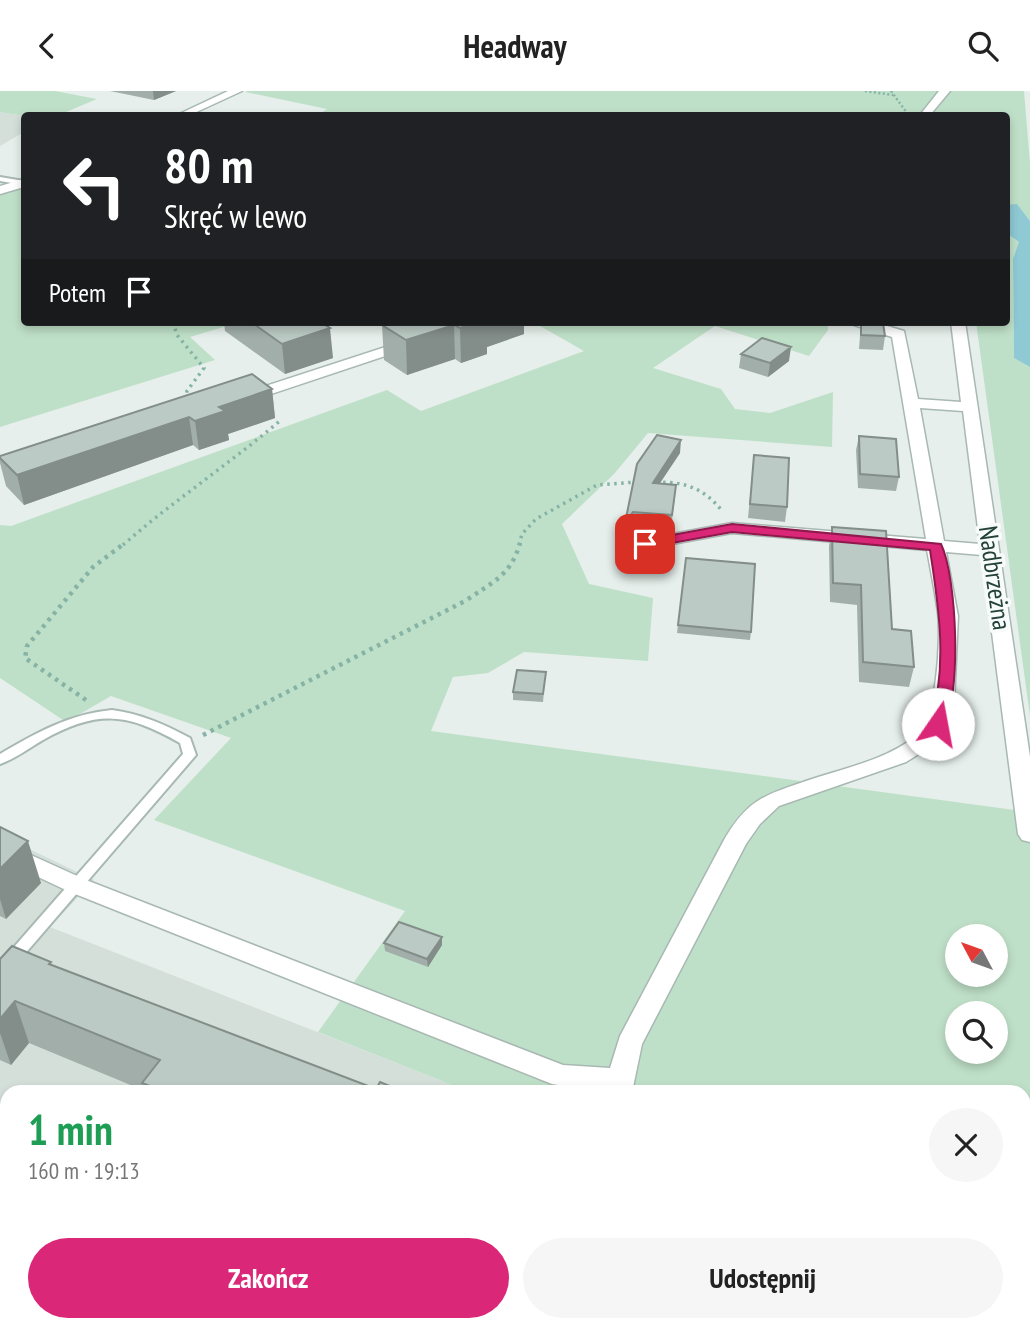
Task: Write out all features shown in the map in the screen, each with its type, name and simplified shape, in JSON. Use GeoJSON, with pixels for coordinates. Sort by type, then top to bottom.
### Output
{"type":"FeatureCollection","features":[{"type":"Feature","properties":{"kind":"street"},"geometry":{"type":"LineString","coordinates":[[189,112],[237,91]]}},
{"type":"Feature","properties":{"kind":"street"},"geometry":{"type":"LineString","coordinates":[[928,112],[945,91]]}},
{"type":"Feature","properties":{"kind":"street"},"geometry":{"type":"LineString","coordinates":[[0,190],[21,184]]}},
{"type":"Feature","properties":{"kind":"street"},"geometry":{"type":"LineString","coordinates":[[618,1085],[635,1032],[736,840],[752,818],[771,801],[898,757],[925,740],[938,724],[944,704],[948,616],[899,334],[872,326]]}},
{"type":"Feature","properties":{"kind":"street","name":"Nadbrzeżna"},"geometry":{"type":"LineString","coordinates":[[959,326],[1030,834]]}},
{"type":"Feature","properties":{"kind":"street"},"geometry":{"type":"LineString","coordinates":[[223,405],[425,338]]}},
{"type":"Feature","properties":{"kind":"street"},"geometry":{"type":"LineString","coordinates":[[911,403],[970,407]]}},
{"type":"Feature","properties":{"kind":"street"},"geometry":{"type":"LineString","coordinates":[[645,544],[732,528],[991,550]]}},
{"type":"Feature","properties":{"kind":"street"},"geometry":{"type":"LineString","coordinates":[[0,849],[78,886],[562,1076],[612,1085]]}},
{"type":"Feature","properties":{"kind":"lane"},"geometry":{"type":"LineString","coordinates":[[0,179],[21,182]]}},
{"type":"Feature","properties":{"kind":"lane"},"geometry":{"type":"LineString","coordinates":[[0,760],[58,725],[83,715],[104,713],[132,717],[173,733],[186,741],[190,755],[0,973]]}},
{"type":"Feature","properties":{"kind":"path"},"geometry":{"type":"LineString","coordinates":[[865,91],[892,93],[907,112]]}},
{"type":"Feature","properties":{"kind":"path"},"geometry":{"type":"LineString","coordinates":[[174,326],[175,332],[204,368],[187,391],[184,405]]}},
{"type":"Feature","properties":{"kind":"path"},"geometry":{"type":"LineString","coordinates":[[104,713],[25,658],[27,646],[93,567],[112,555],[162,511],[244,452],[282,419]]}},
{"type":"Feature","properties":{"kind":"path"},"geometry":{"type":"LineString","coordinates":[[186,741],[213,732],[465,601],[505,574],[515,560],[522,534],[536,519],[597,485],[673,482],[695,485],[708,493],[732,528]]}},
{"type":"Feature","properties":{"kind":"shaded area"},"geometry":{"type":"Polygon","coordinates":[[[0,112],[21,116],[21,134],[0,146],[0,112]]]}},
{"type":"Feature","properties":{"kind":"shaded area"},"geometry":{"type":"Polygon","coordinates":[[[0,835],[94,880],[50,927],[452,1085],[0,1085],[0,835]]]}},
{"type":"Feature","properties":{"kind":"green space"},"geometry":{"type":"Polygon","coordinates":[[[0,91],[55,91],[97,99],[66,112],[21,112],[21,116],[0,112],[0,91]]]}},
{"type":"Feature","properties":{"kind":"green space"},"geometry":{"type":"Polygon","coordinates":[[[1024,91],[1030,163],[1030,221],[1017,205],[1010,205],[1010,112],[322,112],[327,109],[245,92],[1024,91]]]}},
{"type":"Feature","properties":{"kind":"green space"},"geometry":{"type":"Polygon","coordinates":[[[21,188],[21,326],[227,326],[190,337],[215,360],[0,427],[0,195],[21,188]]]}},
{"type":"Feature","properties":{"kind":"green space"},"geometry":{"type":"Polygon","coordinates":[[[1010,236],[1019,242],[1013,260],[1014,358],[1030,367],[1030,716],[977,326],[1010,326],[1010,236]]]}},
{"type":"Feature","properties":{"kind":"green space"},"geometry":{"type":"Polygon","coordinates":[[[540,326],[715,326],[653,368],[721,389],[735,409],[770,413],[833,392],[832,447],[648,433],[614,474],[562,524],[589,584],[653,598],[648,661],[524,652],[488,673],[453,677],[431,731],[1030,812],[1030,1085],[452,1085],[318,1032],[405,911],[154,820],[231,738],[111,696],[66,722],[0,678],[0,525],[11,526],[387,390],[421,411],[584,351],[540,326]]]}},
{"type":"Feature","properties":{"kind":"green space"},"geometry":{"type":"Polygon","coordinates":[[[715,326],[828,326],[828,330],[809,356],[715,326]]]}},
{"type":"Feature","properties":{"kind":"water"},"geometry":{"type":"Polygon","coordinates":[[[1017,204],[1030,221],[1030,367],[1014,358],[1013,259],[1019,242],[1010,236],[1010,205],[1017,204]]]}},
{"type":"Feature","properties":{"kind":"building"},"geometry":{"type":"Polygon","coordinates":[[[257,326],[330,328],[282,344],[257,326]]]}},
{"type":"Feature","properties":{"kind":"building"},"geometry":{"type":"Polygon","coordinates":[[[384,326],[451,326],[406,340],[384,326]]]}},
{"type":"Feature","properties":{"kind":"building"},"geometry":{"type":"Polygon","coordinates":[[[861,326],[883,326],[885,336],[861,335],[861,326]]]}},
{"type":"Feature","properties":{"kind":"building"},"geometry":{"type":"Polygon","coordinates":[[[762,338],[791,347],[770,363],[741,354],[762,338]]]}},
{"type":"Feature","properties":{"kind":"building"},"geometry":{"type":"Polygon","coordinates":[[[252,374],[272,389],[219,407],[225,411],[195,421],[189,417],[17,475],[0,458],[0,456],[252,374]]]}},
{"type":"Feature","properties":{"kind":"building"},"geometry":{"type":"Polygon","coordinates":[[[657,435],[681,440],[653,483],[676,485],[672,515],[633,512],[625,523],[637,464],[657,435]]]}},
{"type":"Feature","properties":{"kind":"building"},"geometry":{"type":"Polygon","coordinates":[[[859,436],[896,439],[899,477],[860,474],[859,436]]]}},
{"type":"Feature","properties":{"kind":"building"},"geometry":{"type":"Polygon","coordinates":[[[754,455],[789,458],[787,507],[750,504],[754,455]]]}},
{"type":"Feature","properties":{"kind":"building"},"geometry":{"type":"Polygon","coordinates":[[[832,527],[886,531],[892,629],[911,631],[914,667],[863,662],[861,585],[833,583],[832,527]]]}},
{"type":"Feature","properties":{"kind":"building"},"geometry":{"type":"Polygon","coordinates":[[[686,558],[755,564],[751,632],[678,625],[686,558]]]}},
{"type":"Feature","properties":{"kind":"building"},"geometry":{"type":"Polygon","coordinates":[[[517,670],[546,672],[543,694],[513,692],[517,670]]]}},
{"type":"Feature","properties":{"kind":"building"},"geometry":{"type":"Polygon","coordinates":[[[0,827],[28,841],[0,869],[0,827]]]}},
{"type":"Feature","properties":{"kind":"building"},"geometry":{"type":"Polygon","coordinates":[[[399,922],[442,937],[427,959],[384,943],[399,922]]]}},
{"type":"Feature","properties":{"kind":"building"},"geometry":{"type":"Polygon","coordinates":[[[12,946],[51,962],[49,964],[366,1085],[147,1085],[142,1083],[160,1060],[15,1001],[0,1019],[0,959],[12,946]]]}},
{"type":"Feature","properties":{"kind":"route"},"geometry":{"type":"LineString","coordinates":[[645,544],[732,528],[936,547],[948,616],[944,704],[938,724]]}}]}
